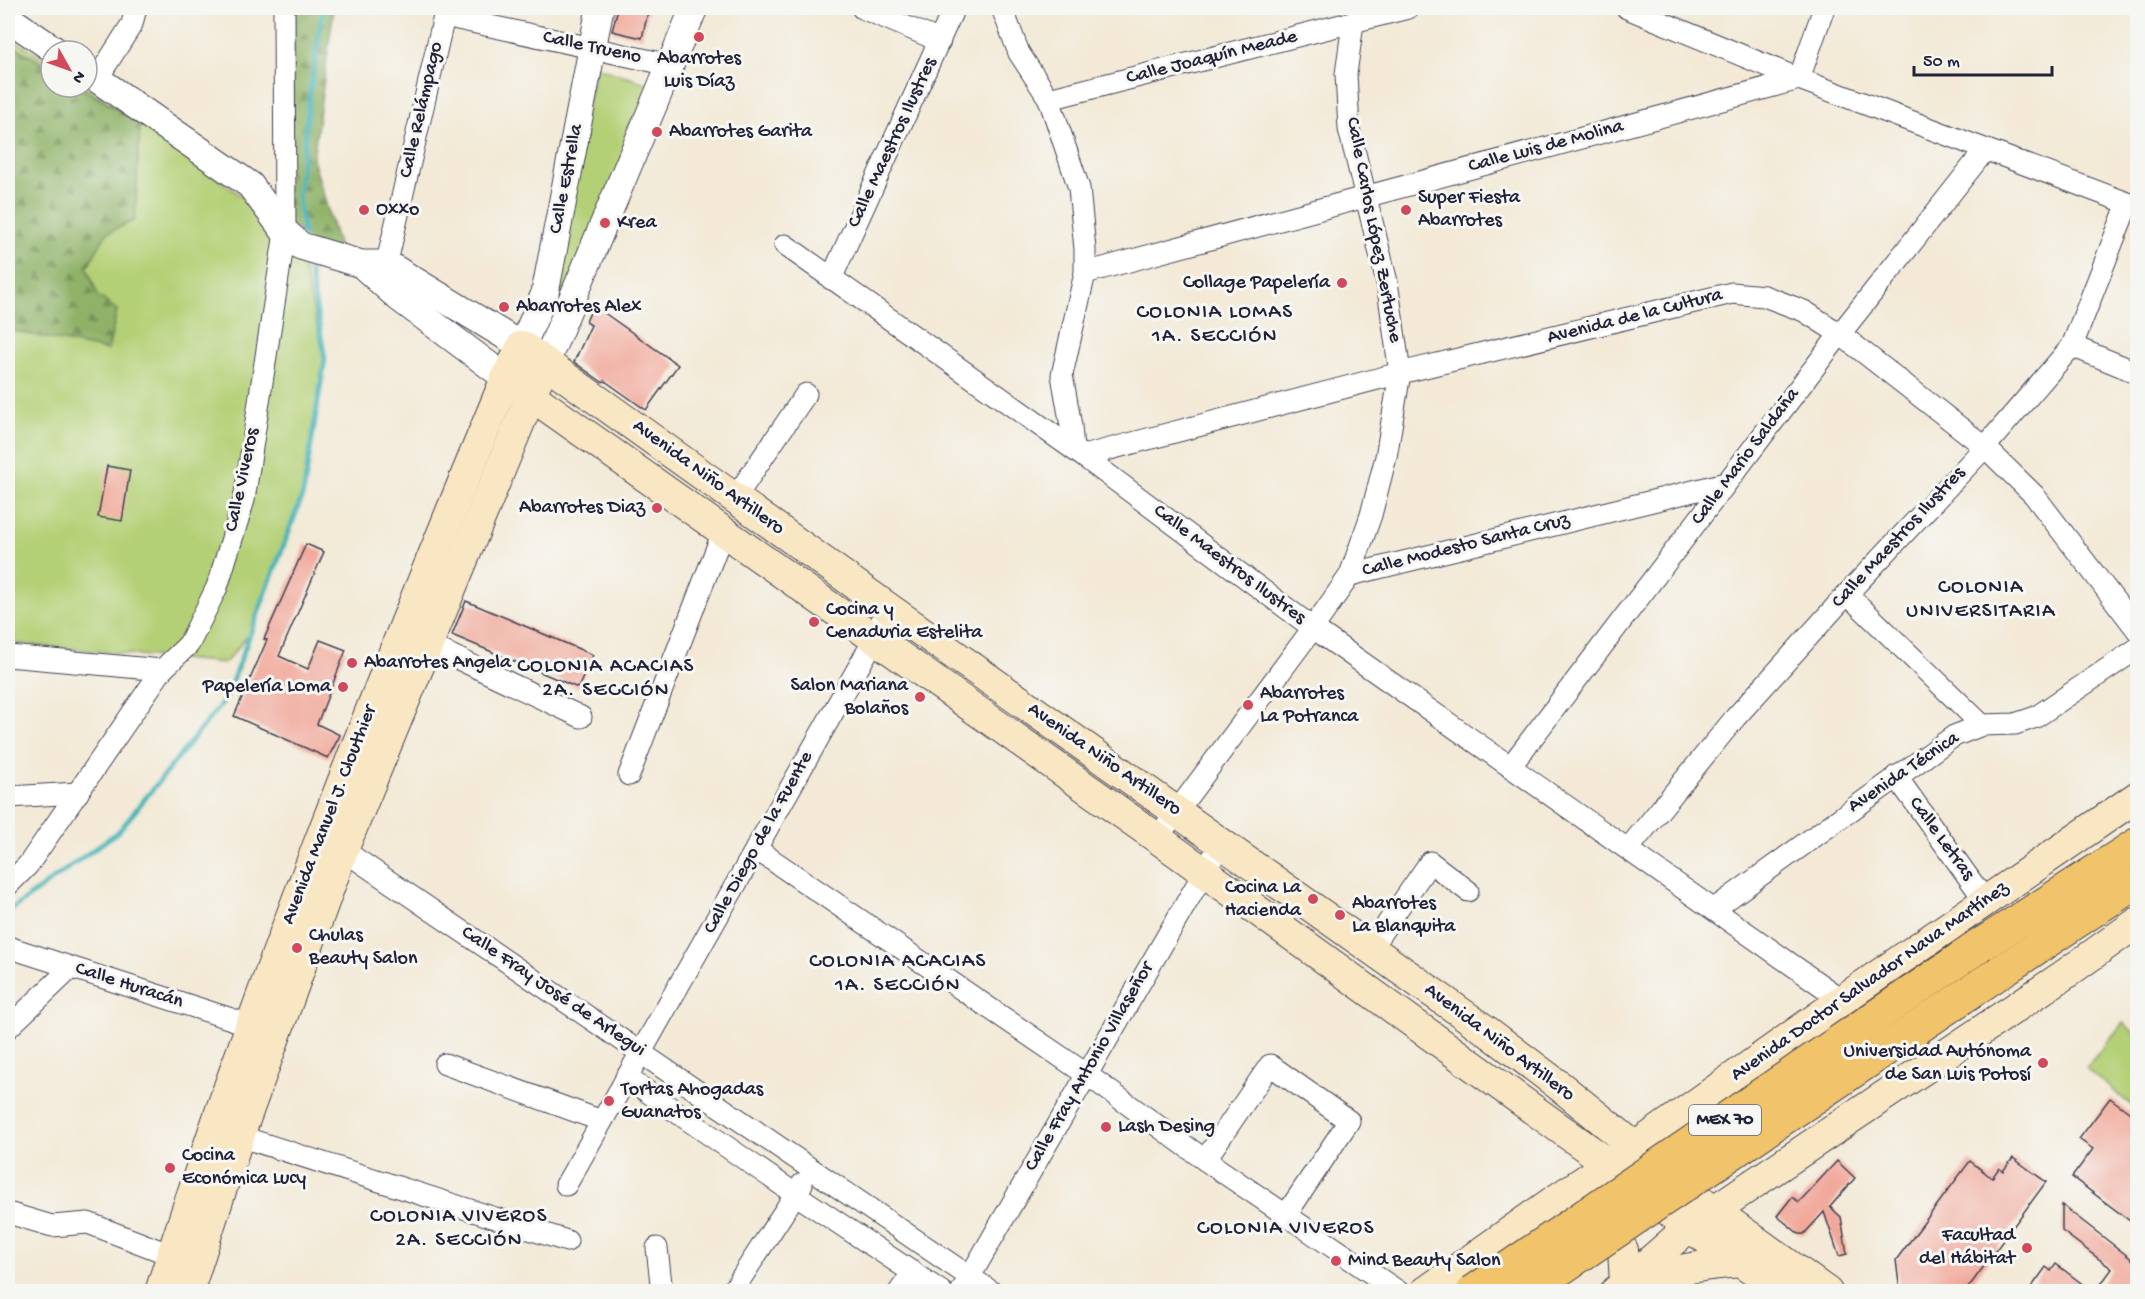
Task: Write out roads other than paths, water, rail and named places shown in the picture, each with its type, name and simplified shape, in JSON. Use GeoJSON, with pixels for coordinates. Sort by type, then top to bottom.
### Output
{"type":"FeatureCollection","features":[{"type":"Feature","properties":{"kind":"highway","name":"Avenida Doctor Salvador Nava Martínez"},"geometry":{"type":"LineString","coordinates":[[1473,1292],[1976,948],[2138,844]]}},
{"type":"Feature","properties":{"kind":"highway","name":"MEX 70"},"geometry":{"type":"LineString","coordinates":[[1526,1292],[2138,881]]}},
{"type":"Feature","properties":{"kind":"main road","name":"Avenida Manuel J. Clouthier"},"geometry":{"type":"LineString","coordinates":[[188,1292],[331,844],[425,574],[506,378],[534,354]]}},
{"type":"Feature","properties":{"kind":"main road","name":"Avenida Manuel J. Clouthier"},"geometry":{"type":"LineString","coordinates":[[160,1292],[250,1025],[331,844],[427,644],[531,394],[534,354]]}},
{"type":"Feature","properties":{"kind":"main road","name":"Avenida Niño Artillero"},"geometry":{"type":"LineString","coordinates":[[534,354],[887,607],[1487,1031],[1561,1087],[1713,1210],[1784,1292]]}},
{"type":"Feature","properties":{"kind":"main road","name":"Avenida Niño Artillero"},"geometry":{"type":"LineString","coordinates":[[506,378],[1156,838],[1610,1164],[1689,1227],[1750,1252],[1827,1292]]}},
{"type":"Feature","properties":{"kind":"main road","name":"Avenida Doctor Salvador Nava Martínez"},"geometry":{"type":"LineString","coordinates":[[1425,1292],[2138,796]]}},
{"type":"Feature","properties":{"kind":"main road"},"geometry":{"type":"LineString","coordinates":[[1619,1288],[1689,1227],[1713,1210],[2064,975],[2138,922]]}},
{"type":"Feature","properties":{"kind":"main road"},"geometry":{"type":"LineString","coordinates":[[1709,1094],[1716,1117],[1732,1142],[1757,1155],[1790,1158]]}},
{"type":"Feature","properties":{"kind":"main road"},"geometry":{"type":"LineString","coordinates":[[1619,1288],[1664,1273],[1750,1252],[1752,1212],[1760,1179]]}},
{"type":"Feature","properties":{"kind":"main road"},"geometry":{"type":"LineString","coordinates":[[1552,1202],[1576,1203],[1603,1221],[1623,1250],[1619,1288]]}},
{"type":"Feature","properties":{"kind":"street"},"geometry":{"type":"LineString","coordinates":[[99,67],[132,24],[136,8]]}},
{"type":"Feature","properties":{"kind":"street","name":"Calle Viveros"},"geometry":{"type":"LineString","coordinates":[[8,885],[28,865],[162,670],[189,644],[217,587],[244,500],[293,239],[284,8]]}},
{"type":"Feature","properties":{"kind":"street","name":"Calle Estrella"},"geometry":{"type":"LineString","coordinates":[[534,354],[600,8]]}},
{"type":"Feature","properties":{"kind":"street"},"geometry":{"type":"LineString","coordinates":[[534,354],[670,65],[694,8]]}},
{"type":"Feature","properties":{"kind":"street"},"geometry":{"type":"LineString","coordinates":[[862,8],[940,41]]}},
{"type":"Feature","properties":{"kind":"street","name":"Calle Maestros Ilustres"},"geometry":{"type":"LineString","coordinates":[[831,279],[954,8]]}},
{"type":"Feature","properties":{"kind":"street"},"geometry":{"type":"LineString","coordinates":[[1002,8],[1019,53],[1049,99],[1079,188],[1085,249],[1084,273],[1062,375],[1078,452]]}},
{"type":"Feature","properties":{"kind":"street","name":"Calle Joaquín Meade"},"geometry":{"type":"LineString","coordinates":[[1049,99],[1408,8]]}},
{"type":"Feature","properties":{"kind":"street","name":"Calle Maestros Ilustres"},"geometry":{"type":"LineString","coordinates":[[1627,8],[1799,79],[2133,205],[2072,346],[1985,447],[1735,718],[1628,849]]}},
{"type":"Feature","properties":{"kind":"street"},"geometry":{"type":"LineString","coordinates":[[1799,79],[1824,8]]}},
{"type":"Feature","properties":{"kind":"street","name":"Calle Trueno"},"geometry":{"type":"LineString","coordinates":[[445,12],[670,65]]}},
{"type":"Feature","properties":{"kind":"street","name":"Calle Relámpago"},"geometry":{"type":"LineString","coordinates":[[369,267],[445,12]]}},
{"type":"Feature","properties":{"kind":"street"},"geometry":{"type":"LineString","coordinates":[[8,18],[39,39]]}},
{"type":"Feature","properties":{"kind":"street","name":"Calle Carlos López Zertuche"},"geometry":{"type":"LineString","coordinates":[[1350,574],[1371,515],[1383,466],[1400,373],[1387,282],[1349,129],[1346,74],[1353,23]]}},
{"type":"Feature","properties":{"kind":"street","name":"Calle Luis de Molina"},"geometry":{"type":"LineString","coordinates":[[1084,273],[1799,79]]}},
{"type":"Feature","properties":{"kind":"street"},"geometry":{"type":"LineString","coordinates":[[99,81],[250,185],[293,239]]}},
{"type":"Feature","properties":{"kind":"street","name":"Calle Mario Saldaña"},"geometry":{"type":"LineString","coordinates":[[1510,767],[1840,334],[1985,150]]}},
{"type":"Feature","properties":{"kind":"street","name":"Avenida Niño Artillero"},"geometry":{"type":"LineString","coordinates":[[293,239],[369,267],[534,354]]}},
{"type":"Feature","properties":{"kind":"street","name":"Calle Maestros Ilustres"},"geometry":{"type":"LineString","coordinates":[[786,245],[1078,452],[1313,628],[1842,1000]]}},
{"type":"Feature","properties":{"kind":"street","name":"Avenida Niño Artillero"},"geometry":{"type":"LineString","coordinates":[[369,267],[399,298],[506,378]]}},
{"type":"Feature","properties":{"kind":"street","name":"Avenida de la Cultura"},"geometry":{"type":"LineString","coordinates":[[1078,452],[1732,293],[1764,296],[1804,311],[1840,334],[1985,447],[2034,495],[2138,631]]}},
{"type":"Feature","properties":{"kind":"street"},"geometry":{"type":"LineString","coordinates":[[2072,346],[2138,373]]}},
{"type":"Feature","properties":{"kind":"street"},"geometry":{"type":"LineString","coordinates":[[735,498],[806,394]]}},
{"type":"Feature","properties":{"kind":"street","name":"Calle Modesto Santa Cruz"},"geometry":{"type":"LineString","coordinates":[[1156,838],[1313,628],[1350,574],[1726,483]]}},
{"type":"Feature","properties":{"kind":"street"},"geometry":{"type":"LineString","coordinates":[[629,775],[723,532]]}},
{"type":"Feature","properties":{"kind":"street"},"geometry":{"type":"LineString","coordinates":[[1847,594],[1982,725]]}},
{"type":"Feature","properties":{"kind":"street","name":"Calle Diego de la Fuente"},"geometry":{"type":"LineString","coordinates":[[566,1185],[875,638],[887,607]]}},
{"type":"Feature","properties":{"kind":"street"},"geometry":{"type":"LineString","coordinates":[[427,644],[581,717]]}},
{"type":"Feature","properties":{"kind":"street","name":"Avenida Técnica"},"geometry":{"type":"LineString","coordinates":[[1714,909],[1954,736],[1982,725],[2015,724],[2036,717],[2138,648]]}},
{"type":"Feature","properties":{"kind":"street"},"geometry":{"type":"LineString","coordinates":[[8,656],[162,670]]}},
{"type":"Feature","properties":{"kind":"street","name":"Calle Letras"},"geometry":{"type":"LineString","coordinates":[[1896,776],[1986,902]]}},
{"type":"Feature","properties":{"kind":"street"},"geometry":{"type":"LineString","coordinates":[[8,797],[78,793]]}},
{"type":"Feature","properties":{"kind":"street","name":"Calle Fray Antonio Villaseñor"},"geometry":{"type":"LineString","coordinates":[[965,1284],[1221,843]]}},
{"type":"Feature","properties":{"kind":"street","name":"Calle Fray José de Arlegui"},"geometry":{"type":"LineString","coordinates":[[331,844],[813,1170],[965,1284],[992,1292]]}},
{"type":"Feature","properties":{"kind":"street"},"geometry":{"type":"LineString","coordinates":[[756,849],[1086,1074],[1205,1160],[1399,1292]]}},
{"type":"Feature","properties":{"kind":"street"},"geometry":{"type":"LineString","coordinates":[[1370,949],[1431,862],[1468,891]]}},
{"type":"Feature","properties":{"kind":"street","name":"Calle Huracán"},"geometry":{"type":"LineString","coordinates":[[8,947],[250,1025]]}},
{"type":"Feature","properties":{"kind":"street"},"geometry":{"type":"LineString","coordinates":[[8,1028],[71,968]]}},
{"type":"Feature","properties":{"kind":"street"},"geometry":{"type":"LineString","coordinates":[[446,1064],[602,1121]]}},
{"type":"Feature","properties":{"kind":"street"},"geometry":{"type":"LineString","coordinates":[[1205,1160],[1270,1065],[1349,1121],[1286,1215]]}},
{"type":"Feature","properties":{"kind":"street","name":"Calle Fray José de Arlegui"},"geometry":{"type":"LineString","coordinates":[[626,1077],[942,1292]]}},
{"type":"Feature","properties":{"kind":"street"},"geometry":{"type":"LineString","coordinates":[[239,1136],[567,1241]]}},
{"type":"Feature","properties":{"kind":"street"},"geometry":{"type":"LineString","coordinates":[[732,1292],[813,1170]]}},
{"type":"Feature","properties":{"kind":"street"},"geometry":{"type":"LineString","coordinates":[[8,1213],[52,1226],[88,1223],[171,1255]]}},
{"type":"Feature","properties":{"kind":"street"},"geometry":{"type":"LineString","coordinates":[[657,1248],[662,1292]]}},
{"type":"Feature","properties":{"kind":"street"},"geometry":{"type":"LineString","coordinates":[[899,1292],[913,1272]]}},
{"type":"Feature","properties":{"kind":"waterway"},"geometry":{"type":"LineString","coordinates":[[304,235],[298,198],[309,99],[323,8]]}},
{"type":"Feature","properties":{"kind":"waterway"},"geometry":{"type":"LineString","coordinates":[[8,912],[119,831],[226,698],[303,494],[325,359],[307,256]]}},
{"type":"Feature","properties":{"kind":"place","name":"Abarrotes Luis Díaz"},"geometry":{"type":"Point","coordinates":[699,37]}},
{"type":"Feature","properties":{"kind":"place","name":"Abarrotes Garita"},"geometry":{"type":"Point","coordinates":[657,132]}},
{"type":"Feature","properties":{"kind":"place","name":"Oxxo"},"geometry":{"type":"Point","coordinates":[364,210]}},
{"type":"Feature","properties":{"kind":"place","name":"Super Fiesta Abarrotes"},"geometry":{"type":"Point","coordinates":[1406,210]}},
{"type":"Feature","properties":{"kind":"place","name":"Krea"},"geometry":{"type":"Point","coordinates":[605,223]}},
{"type":"Feature","properties":{"kind":"place","name":"Collage Papelería"},"geometry":{"type":"Point","coordinates":[1342,283]}},
{"type":"Feature","properties":{"kind":"place","name":"Abarrotes Alex"},"geometry":{"type":"Point","coordinates":[504,307]}},
{"type":"Feature","properties":{"kind":"place","name":"Abarrotes Diaz"},"geometry":{"type":"Point","coordinates":[657,508]}},
{"type":"Feature","properties":{"kind":"place","name":"Cocina y Cenaduria Estelita"},"geometry":{"type":"Point","coordinates":[814,622]}},
{"type":"Feature","properties":{"kind":"place","name":"Abarrotes Angela"},"geometry":{"type":"Point","coordinates":[352,663]}},
{"type":"Feature","properties":{"kind":"place","name":"Papelería L0ma"},"geometry":{"type":"Point","coordinates":[343,687]}},
{"type":"Feature","properties":{"kind":"place","name":"Salon Mariana Bolaños"},"geometry":{"type":"Point","coordinates":[920,697]}},
{"type":"Feature","properties":{"kind":"place","name":"Abarrotes La Potranca"},"geometry":{"type":"Point","coordinates":[1248,705]}},
{"type":"Feature","properties":{"kind":"place","name":"Cocina La Hacienda"},"geometry":{"type":"Point","coordinates":[1313,899]}},
{"type":"Feature","properties":{"kind":"place","name":"Abarrotes La Blanquita"},"geometry":{"type":"Point","coordinates":[1340,915]}},
{"type":"Feature","properties":{"kind":"place","name":"Chulas Beauty Salon"},"geometry":{"type":"Point","coordinates":[297,948]}},
{"type":"Feature","properties":{"kind":"place","name":"Universidad Autónoma de San Luis Potosí"},"geometry":{"type":"Point","coordinates":[2043,1063]}},
{"type":"Feature","properties":{"kind":"place","name":"Tortas Ahogadas Guanatos"},"geometry":{"type":"Point","coordinates":[609,1101]}},
{"type":"Feature","properties":{"kind":"place","name":"Lash Desing"},"geometry":{"type":"Point","coordinates":[1106,1127]}},
{"type":"Feature","properties":{"kind":"place","name":"Cocina Económica Lucy"},"geometry":{"type":"Point","coordinates":[170,1168]}},
{"type":"Feature","properties":{"kind":"place","name":"Facultad del Hábitat"},"geometry":{"type":"Point","coordinates":[2027,1248]}},
{"type":"Feature","properties":{"kind":"place","name":"Mind Beauty Salon"},"geometry":{"type":"Point","coordinates":[1336,1261]}},
{"type":"Feature","properties":{"kind":"district","name":"COLONIA LOMAS 1A. SECCIÓN"},"geometry":{"type":"Point","coordinates":[1215,325]}},
{"type":"Feature","properties":{"kind":"district","name":"COLONIA UNIVERSITARIA"},"geometry":{"type":"Point","coordinates":[1981,600]}},
{"type":"Feature","properties":{"kind":"district","name":"COLONIA ACACIAS 2A. SECCIÓN"},"geometry":{"type":"Point","coordinates":[606,679]}},
{"type":"Feature","properties":{"kind":"district","name":"COLONIA ACACIAS 1A. SECCIÓN"},"geometry":{"type":"Point","coordinates":[898,974]}},
{"type":"Feature","properties":{"kind":"district","name":"COLONIA VIVEROS 2A. SECCIÓN"},"geometry":{"type":"Point","coordinates":[459,1229]}},
{"type":"Feature","properties":{"kind":"district","name":"COLONIA VIVEROS"},"geometry":{"type":"Point","coordinates":[1286,1229]}}]}
